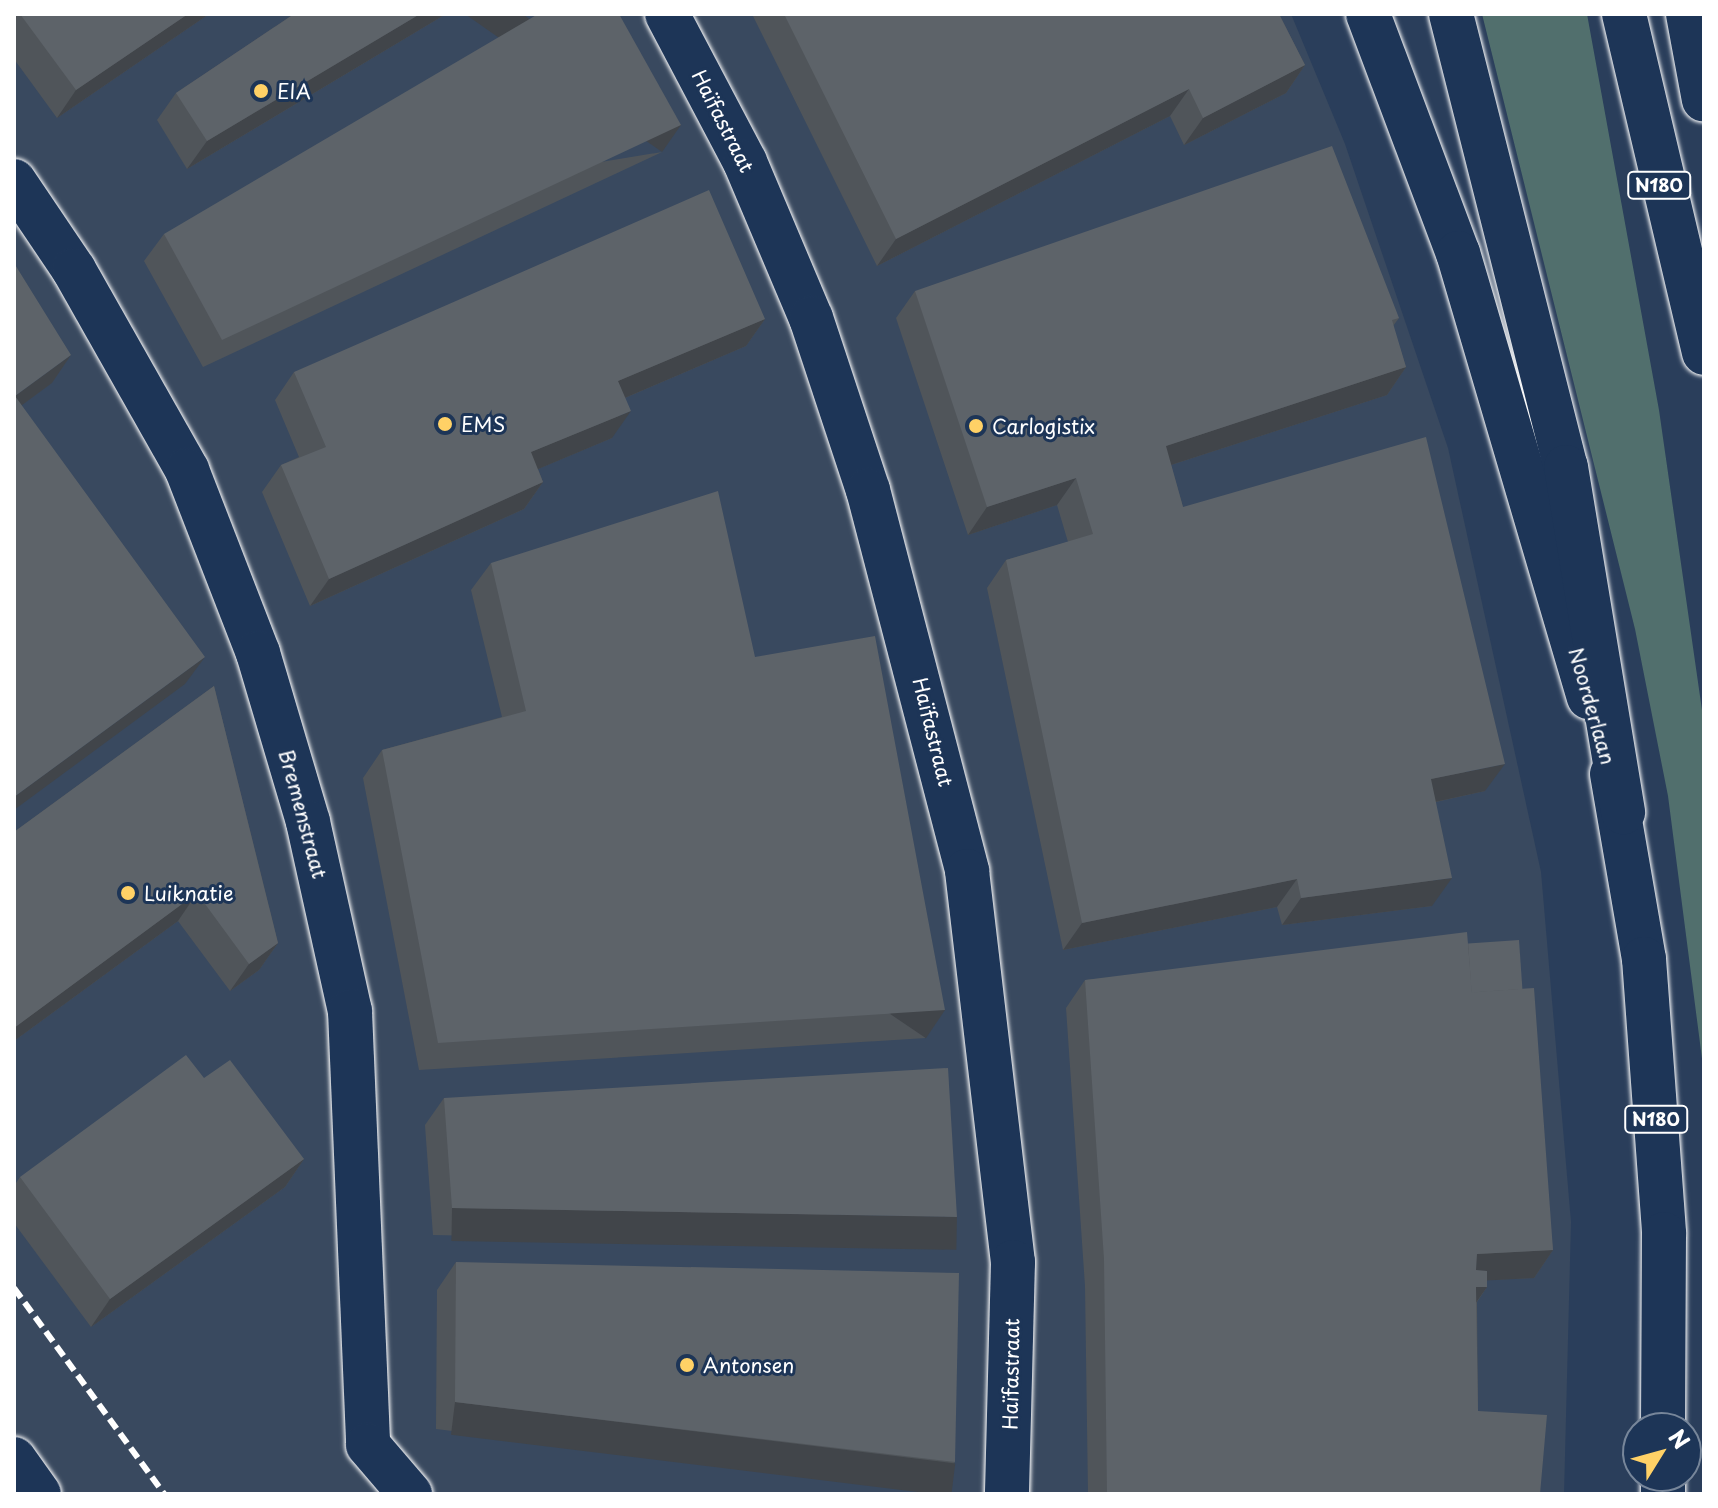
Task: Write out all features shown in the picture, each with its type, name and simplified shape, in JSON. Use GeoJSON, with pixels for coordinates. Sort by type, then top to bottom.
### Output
{"type":"FeatureCollection","features":[{"type":"Feature","properties":{"kind":"main road","name":"Haïfastraat"},"geometry":{"type":"LineString","coordinates":[[667,14],[745,162],[811,318],[872,505],[967,871],[1013,1262],[1007,1494]]}},
{"type":"Feature","properties":{"kind":"main road","name":"Noorderlaan"},"geometry":{"type":"LineString","coordinates":[[1368,14],[1458,253],[1623,812],[1644,959],[1664,1234],[1663,1412]]}},
{"type":"Feature","properties":{"kind":"main road"},"geometry":{"type":"LineString","coordinates":[[1451,14],[1566,467],[1623,812]]}},
{"type":"Feature","properties":{"kind":"main road","name":"N180"},"geometry":{"type":"LineString","coordinates":[[1624,14],[1704,353]]}},
{"type":"Feature","properties":{"kind":"main road"},"geometry":{"type":"LineString","coordinates":[[1688,14],[1704,100]]}},
{"type":"Feature","properties":{"kind":"main road","name":"Bremenstraat"},"geometry":{"type":"LineString","coordinates":[[14,181],[187,470],[258,653],[308,822],[350,1011],[368,1445],[410,1494]]}},
{"type":"Feature","properties":{"kind":"main road"},"geometry":{"type":"LineString","coordinates":[[14,1459],[39,1494]]}},
{"type":"Feature","properties":{"kind":"shaded area"},"geometry":{"type":"Polygon","coordinates":[[[14,14],[1291,14],[1345,144],[1448,448],[1541,872],[1571,1222],[1564,1494],[14,1494],[14,14]]]}},
{"type":"Feature","properties":{"kind":"green space"},"geometry":{"type":"Polygon","coordinates":[[[1482,14],[1587,14],[1659,410],[1704,724],[1704,1074],[1668,796],[1635,629],[1482,14]]]}},
{"type":"Feature","properties":{"kind":"building"},"geometry":{"type":"Polygon","coordinates":[[[20,14],[188,14],[76,90],[20,14]]]}},
{"type":"Feature","properties":{"kind":"building","name":"EIA"},"geometry":{"type":"Polygon","coordinates":[[[294,14],[420,14],[207,141],[176,93],[294,14]]]}},
{"type":"Feature","properties":{"kind":"building"},"geometry":{"type":"Polygon","coordinates":[[[538,14],[619,14],[681,125],[222,340],[164,234],[538,14]]]}},
{"type":"Feature","properties":{"kind":"building"},"geometry":{"type":"Polygon","coordinates":[[[784,14],[1279,14],[1305,65],[1203,118],[1189,89],[896,239],[784,14]]]}},
{"type":"Feature","properties":{"kind":"building"},"geometry":{"type":"Polygon","coordinates":[[[1332,146],[1399,318],[1392,320],[1406,367],[1166,446],[1183,507],[1426,437],[1505,764],[1431,779],[1452,878],[1301,898],[1297,879],[1082,923],[1006,560],[1093,534],[1076,478],[987,507],[915,291],[1332,146]]]}},
{"type":"Feature","properties":{"kind":"building","name":"EMS"},"geometry":{"type":"Polygon","coordinates":[[[709,190],[765,319],[618,381],[631,411],[531,452],[543,482],[329,579],[281,465],[326,447],[294,372],[709,190]]]}},
{"type":"Feature","properties":{"kind":"building"},"geometry":{"type":"Polygon","coordinates":[[[14,263],[71,355],[15,396],[205,657],[14,797],[14,263]]]}},
{"type":"Feature","properties":{"kind":"building"},"geometry":{"type":"Polygon","coordinates":[[[718,491],[755,657],[875,636],[945,1010],[438,1043],[382,750],[526,711],[491,563],[718,491]]]}},
{"type":"Feature","properties":{"kind":"building","name":"Luiknatie"},"geometry":{"type":"Polygon","coordinates":[[[214,686],[278,943],[249,964],[197,893],[14,1028],[14,832],[214,686]]]}},
{"type":"Feature","properties":{"kind":"building"},"geometry":{"type":"Polygon","coordinates":[[[1467,932],[1472,992],[1534,988],[1553,1250],[1477,1254],[1476,1270],[1487,1271],[1487,1287],[1476,1287],[1478,1411],[1547,1415],[1540,1494],[1107,1494],[1104,1259],[1085,980],[1467,932]]]}},
{"type":"Feature","properties":{"kind":"building"},"geometry":{"type":"Polygon","coordinates":[[[1519,940],[1522,989],[1472,992],[1468,944],[1519,940]]]}},
{"type":"Feature","properties":{"kind":"building"},"geometry":{"type":"Polygon","coordinates":[[[186,1055],[204,1078],[230,1060],[304,1159],[110,1299],[20,1177],[186,1055]]]}},
{"type":"Feature","properties":{"kind":"building"},"geometry":{"type":"Polygon","coordinates":[[[948,1068],[957,1217],[452,1208],[444,1098],[948,1068]]]}},
{"type":"Feature","properties":{"kind":"building","name":"Antonsen"},"geometry":{"type":"Polygon","coordinates":[[[456,1262],[959,1273],[955,1462],[455,1402],[456,1262]]]}},
{"type":"Feature","properties":{"kind":"railway"},"geometry":{"type":"LineString","coordinates":[[14,1288],[164,1494]]}},
{"type":"Feature","properties":{"kind":"place","name":"EIA"},"geometry":{"type":"Point","coordinates":[261,91]}},
{"type":"Feature","properties":{"kind":"place","name":"EMS"},"geometry":{"type":"Point","coordinates":[445,424]}},
{"type":"Feature","properties":{"kind":"place","name":"Carlogistix"},"geometry":{"type":"Point","coordinates":[976,426]}},
{"type":"Feature","properties":{"kind":"place","name":"Luiknatie"},"geometry":{"type":"Point","coordinates":[128,893]}},
{"type":"Feature","properties":{"kind":"place","name":"Antonsen"},"geometry":{"type":"Point","coordinates":[687,1365]}}]}
